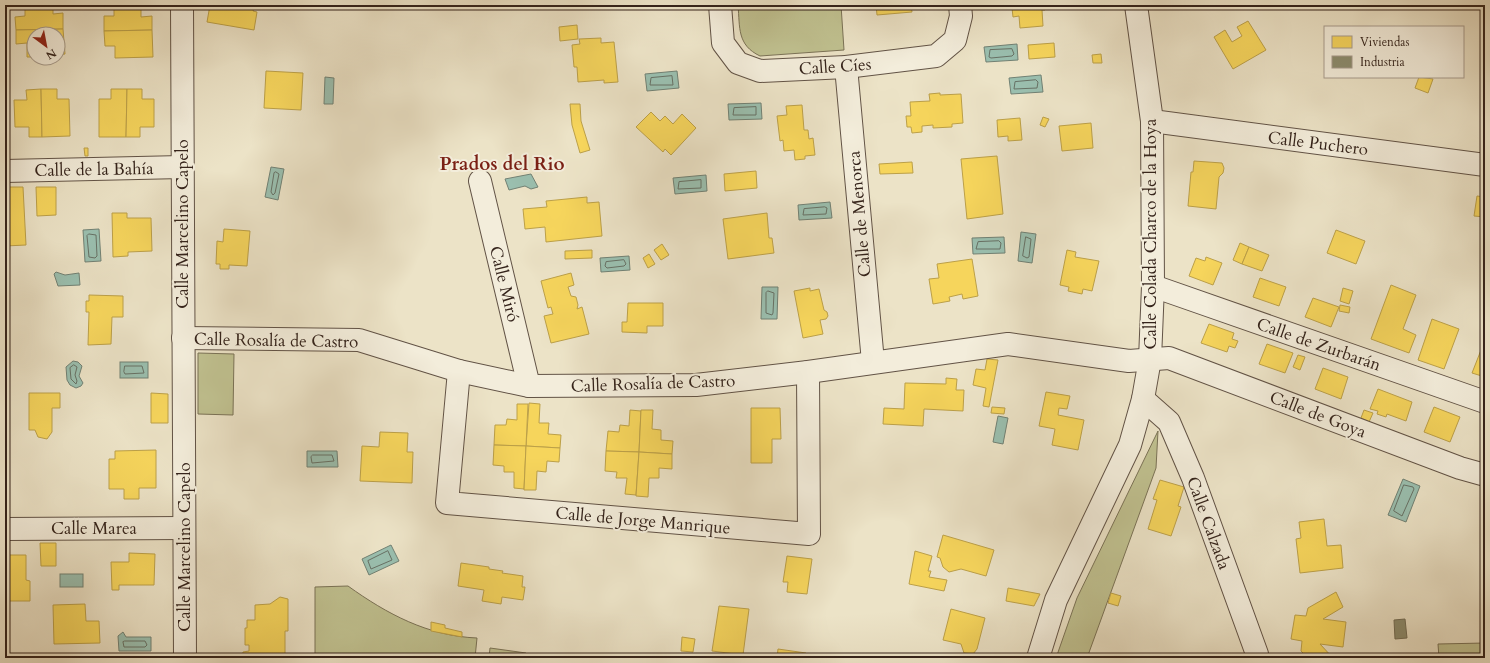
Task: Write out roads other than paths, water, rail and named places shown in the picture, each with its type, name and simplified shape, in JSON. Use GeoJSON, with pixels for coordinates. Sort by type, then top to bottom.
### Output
{"type":"FeatureCollection","features":[{"type":"Feature","properties":{"kind":"street","name":"Calle Marcelino Capelo"},"geometry":{"type":"LineString","coordinates":[[182,5],[183,528],[185,658]]}},
{"type":"Feature","properties":{"kind":"street","name":"Calle Cíes"},"geometry":{"type":"LineString","coordinates":[[720,5],[723,43],[738,63],[760,71],[846,67],[936,56],[955,40],[961,16],[960,5]]}},
{"type":"Feature","properties":{"kind":"street","name":"Calle Colada Charco de la Hoya"},"geometry":{"type":"LineString","coordinates":[[1038,658],[1056,600],[1130,445],[1143,399],[1150,358],[1153,286],[1152,121],[1136,5]]}},
{"type":"Feature","properties":{"kind":"street","name":"Calle de Menorca"},"geometry":{"type":"LineString","coordinates":[[846,67],[873,362]]}},
{"type":"Feature","properties":{"kind":"street","name":"Calle Puchero"},"geometry":{"type":"LineString","coordinates":[[1152,121],[1485,165]]}},
{"type":"Feature","properties":{"kind":"street","name":"Calle de la Bahía"},"geometry":{"type":"LineString","coordinates":[[5,171],[182,167]]}},
{"type":"Feature","properties":{"kind":"street","name":"Calle Miró"},"geometry":{"type":"LineString","coordinates":[[480,181],[529,386]]}},
{"type":"Feature","properties":{"kind":"street","name":"Calle de Zurbarán"},"geometry":{"type":"LineString","coordinates":[[1153,286],[1485,402]]}},
{"type":"Feature","properties":{"kind":"street","name":"Calle Rosalía de Castro"},"geometry":{"type":"LineString","coordinates":[[183,338],[359,340],[459,371],[529,386],[696,385],[808,372],[1008,344],[1129,360],[1150,358]]}},
{"type":"Feature","properties":{"kind":"street","name":"Calle de Goya"},"geometry":{"type":"LineString","coordinates":[[1150,358],[1169,358],[1460,468],[1485,474]]}},
{"type":"Feature","properties":{"kind":"street","name":"Calle de Jorge Manrique"},"geometry":{"type":"LineString","coordinates":[[459,371],[447,504],[810,534],[808,372]]}},
{"type":"Feature","properties":{"kind":"street","name":"Calle Calzada"},"geometry":{"type":"LineString","coordinates":[[1143,399],[1169,422],[1193,478],[1257,654],[1257,658]]}},
{"type":"Feature","properties":{"kind":"street","name":"Calle Marea"},"geometry":{"type":"LineString","coordinates":[[5,528],[183,528]]}},
{"type":"Feature","properties":{"kind":"water"},"geometry":{"type":"Polygon","coordinates":[[[1017,44],[1018,60],[986,62],[984,47],[1017,44]]]}},
{"type":"Feature","properties":{"kind":"water"},"geometry":{"type":"Polygon","coordinates":[[[677,71],[679,88],[647,91],[645,74],[677,71]]]}},
{"type":"Feature","properties":{"kind":"water"},"geometry":{"type":"Polygon","coordinates":[[[1041,75],[1043,92],[1011,94],[1009,78],[1041,75]]]}},
{"type":"Feature","properties":{"kind":"water"},"geometry":{"type":"Polygon","coordinates":[[[325,77],[334,78],[333,104],[324,104],[325,77]]]}},
{"type":"Feature","properties":{"kind":"water"},"geometry":{"type":"Polygon","coordinates":[[[761,103],[762,119],[729,120],[728,104],[761,103]]]}},
{"type":"Feature","properties":{"kind":"water"},"geometry":{"type":"Polygon","coordinates":[[[271,167],[284,169],[278,200],[265,197],[271,167]]]}},
{"type":"Feature","properties":{"kind":"water"},"geometry":{"type":"Polygon","coordinates":[[[531,174],[538,187],[531,189],[525,186],[509,190],[505,179],[531,174]]]}},
{"type":"Feature","properties":{"kind":"water"},"geometry":{"type":"Polygon","coordinates":[[[706,175],[707,191],[675,194],[673,178],[706,175]]]}},
{"type":"Feature","properties":{"kind":"water"},"geometry":{"type":"Polygon","coordinates":[[[830,202],[832,218],[799,220],[798,205],[830,202]]]}},
{"type":"Feature","properties":{"kind":"water"},"geometry":{"type":"Polygon","coordinates":[[[99,229],[101,261],[85,262],[83,230],[99,229]]]}},
{"type":"Feature","properties":{"kind":"water"},"geometry":{"type":"Polygon","coordinates":[[[1021,232],[1036,234],[1032,263],[1018,261],[1021,232]]]}},
{"type":"Feature","properties":{"kind":"water"},"geometry":{"type":"Polygon","coordinates":[[[1004,237],[1005,253],[973,254],[972,238],[1004,237]]]}},
{"type":"Feature","properties":{"kind":"water"},"geometry":{"type":"Polygon","coordinates":[[[629,256],[630,270],[601,272],[600,258],[629,256]]]}},
{"type":"Feature","properties":{"kind":"water"},"geometry":{"type":"Polygon","coordinates":[[[56,272],[65,275],[79,273],[80,285],[58,286],[54,274],[56,272]]]}},
{"type":"Feature","properties":{"kind":"water"},"geometry":{"type":"Polygon","coordinates":[[[762,287],[778,287],[777,319],[761,319],[762,287]]]}},
{"type":"Feature","properties":{"kind":"water"},"geometry":{"type":"Polygon","coordinates":[[[73,361],[78,362],[82,366],[79,376],[83,383],[81,386],[76,388],[70,385],[67,380],[66,367],[73,361]]]}},
{"type":"Feature","properties":{"kind":"water"},"geometry":{"type":"Polygon","coordinates":[[[120,362],[148,362],[148,378],[120,378],[120,362]]]}},
{"type":"Feature","properties":{"kind":"water"},"geometry":{"type":"Polygon","coordinates":[[[998,416],[1008,418],[1003,444],[993,442],[998,416]]]}},
{"type":"Feature","properties":{"kind":"water"},"geometry":{"type":"Polygon","coordinates":[[[307,451],[337,451],[338,467],[307,467],[307,451]]]}},
{"type":"Feature","properties":{"kind":"water"},"geometry":{"type":"Polygon","coordinates":[[[1403,479],[1420,486],[1406,522],[1388,515],[1403,479]]]}},
{"type":"Feature","properties":{"kind":"water"},"geometry":{"type":"Polygon","coordinates":[[[391,545],[399,561],[369,575],[362,559],[391,545]]]}},
{"type":"Feature","properties":{"kind":"water"},"geometry":{"type":"Polygon","coordinates":[[[60,574],[83,574],[83,587],[60,587],[60,574]]]}},
{"type":"Feature","properties":{"kind":"water"},"geometry":{"type":"Polygon","coordinates":[[[123,632],[126,637],[151,637],[151,651],[119,651],[118,636],[123,632]]]}},
{"type":"Feature","properties":{"kind":"district","name":"Prados del Rio"},"geometry":{"type":"Point","coordinates":[502,163]}}]}
